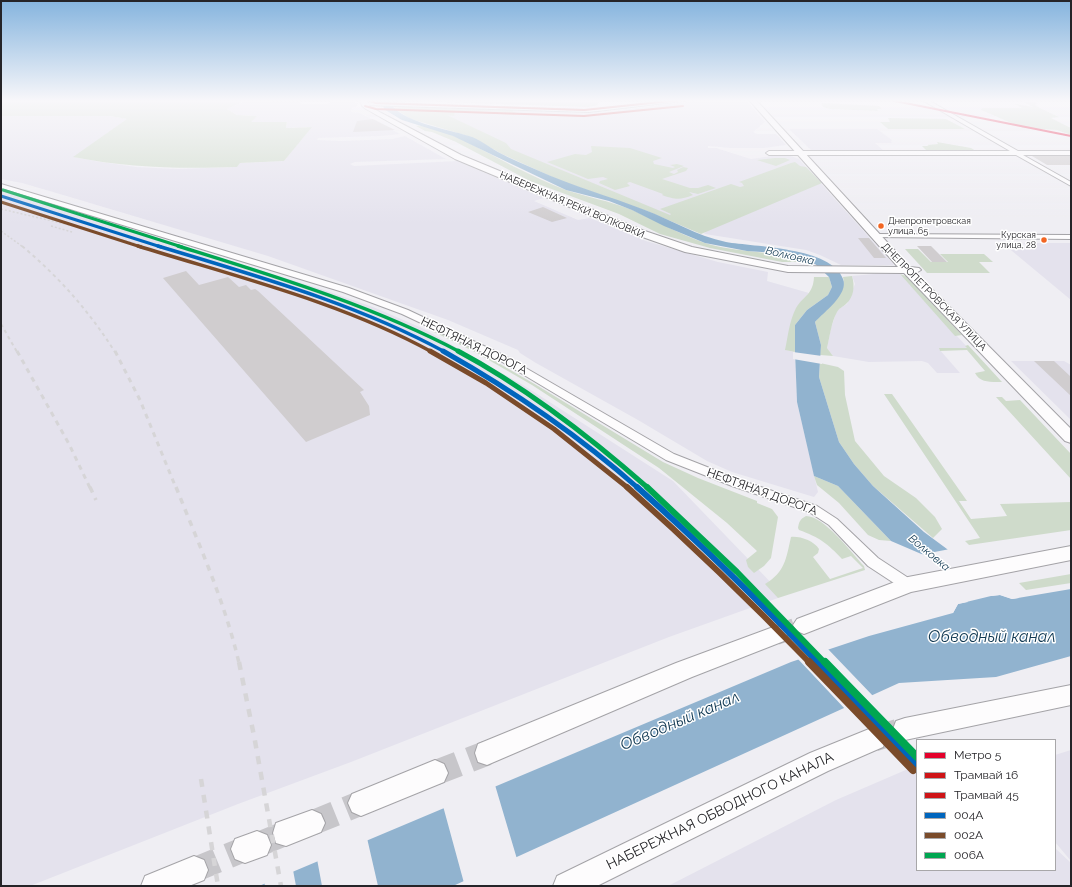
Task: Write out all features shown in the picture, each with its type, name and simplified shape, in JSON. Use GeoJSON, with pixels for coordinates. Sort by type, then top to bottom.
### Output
{"type":"FeatureCollection","features":[{"type":"Feature","properties":{"kind":"main road","name":"НАБЕРЕЖНАЯ РЕКИ ВОЛКОВКИ"},"geometry":{"type":"LineString","coordinates":[[429,141],[458,157],[647,236],[709,255],[777,267],[798,269],[911,270]]}},
{"type":"Feature","properties":{"kind":"main road","name":"НАБЕРЕЖНАЯ РЕКИ ВОЛКОВКИ"},"geometry":{"type":"LineString","coordinates":[[435,141],[467,158],[652,234],[702,250],[790,266],[798,269]]}},
{"type":"Feature","properties":{"kind":"main road","name":"ДНЕПРОПЕТРОВСКАЯ УЛИЦА"},"geometry":{"type":"LineString","coordinates":[[792,141],[911,270],[1071,438]]}},
{"type":"Feature","properties":{"kind":"main road","name":"ДНЕПРОПЕТРОВСКАЯ УЛИЦА"},"geometry":{"type":"LineString","coordinates":[[793,141],[802,152]]}},
{"type":"Feature","properties":{"kind":"main road","name":"ДНЕПРОПЕТРОВСКАЯ УЛИЦА"},"geometry":{"type":"LineString","coordinates":[[911,270],[1071,426]]}},
{"type":"Feature","properties":{"kind":"main road"},"geometry":{"type":"LineString","coordinates":[[804,625],[917,584],[990,568],[1071,553]]}},
{"type":"Feature","properties":{"kind":"main road"},"geometry":{"type":"LineString","coordinates":[[487,752],[684,670],[776,635]]}},
{"type":"Feature","properties":{"kind":"main road"},"geometry":{"type":"LineString","coordinates":[[905,729],[1071,695]]}},
{"type":"Feature","properties":{"kind":"main road","name":"НАБЕРЕЖНАЯ ОБВОДНОГО КАНАЛА"},"geometry":{"type":"LineString","coordinates":[[567,886],[818,762],[874,739]]}},
{"type":"Feature","properties":{"kind":"main road"},"geometry":{"type":"LineString","coordinates":[[361,803],[435,773]]}},
{"type":"Feature","properties":{"kind":"main road"},"geometry":{"type":"LineString","coordinates":[[286,833],[312,823]]}},
{"type":"Feature","properties":{"kind":"main road"},"geometry":{"type":"LineString","coordinates":[[155,886],[194,870]]}},
{"type":"Feature","properties":{"kind":"street"},"geometry":{"type":"LineString","coordinates":[[996,141],[1071,184]]}},
{"type":"Feature","properties":{"kind":"street"},"geometry":{"type":"LineString","coordinates":[[769,152],[1071,153]]}},
{"type":"Feature","properties":{"kind":"street","name":"НЕФТЯНАЯ ДОРОГА"},"geometry":{"type":"LineString","coordinates":[[1,186],[346,290],[411,315],[502,358],[670,457],[736,483],[813,509],[833,522],[873,562],[917,584]]}},
{"type":"Feature","properties":{"kind":"street"},"geometry":{"type":"LineString","coordinates":[[880,236],[1071,237]]}},
{"type":"Feature","properties":{"kind":"shaded area"},"geometry":{"type":"Polygon","coordinates":[[[1,141],[96,141],[74,157],[136,167],[177,169],[237,167],[240,163],[284,161],[300,141],[415,141],[446,159],[355,162],[350,164],[354,166],[457,161],[544,198],[534,201],[578,220],[590,218],[646,241],[718,262],[768,272],[767,281],[809,293],[797,307],[786,350],[795,352],[797,402],[818,492],[814,497],[732,472],[707,461],[638,420],[536,363],[520,353],[518,350],[448,320],[268,256],[22,183],[1,179],[1,141]]]}},
{"type":"Feature","properties":{"kind":"shaded area"},"geometry":{"type":"Polygon","coordinates":[[[483,141],[783,141],[786,145],[764,148],[730,148],[708,146],[708,148],[716,148],[751,159],[785,154],[799,159],[894,265],[841,265],[806,250],[704,233],[706,232],[483,141]]]}},
{"type":"Feature","properties":{"kind":"shaded area"},"geometry":{"type":"Polygon","coordinates":[[[802,141],[891,141],[893,143],[875,143],[883,150],[881,151],[811,150],[802,141]]]}},
{"type":"Feature","properties":{"kind":"shaded area"},"geometry":{"type":"Polygon","coordinates":[[[1,190],[321,289],[373,307],[422,328],[523,385],[673,481],[780,592],[778,598],[669,637],[30,886],[1,886],[1,190]]]}},
{"type":"Feature","properties":{"kind":"shaded area"},"geometry":{"type":"Polygon","coordinates":[[[1023,243],[1071,243],[1071,300],[1006,246],[1027,246],[1023,243]]]}},
{"type":"Feature","properties":{"kind":"shaded area"},"geometry":{"type":"Polygon","coordinates":[[[900,274],[968,348],[939,349],[960,373],[937,373],[928,363],[922,361],[869,362],[833,356],[827,348],[831,328],[837,310],[847,304],[855,284],[852,276],[900,274]]]}},
{"type":"Feature","properties":{"kind":"shaded area"},"geometry":{"type":"Polygon","coordinates":[[[1011,361],[1064,361],[1071,365],[1071,420],[1011,361]]]}},
{"type":"Feature","properties":{"kind":"shaded area"},"geometry":{"type":"Polygon","coordinates":[[[1071,750],[1071,861],[1056,843],[1056,755],[1071,750]]]}},
{"type":"Feature","properties":{"kind":"shaded area"},"geometry":{"type":"Polygon","coordinates":[[[916,767],[916,871],[1056,871],[1056,849],[1071,863],[1071,886],[668,886],[836,800],[908,769],[916,767]]]}},
{"type":"Feature","properties":{"kind":"green space"},"geometry":{"type":"Polygon","coordinates":[[[95,141],[300,141],[284,161],[240,163],[237,167],[175,168],[135,166],[73,157],[95,141]]]}},
{"type":"Feature","properties":{"kind":"green space"},"geometry":{"type":"Polygon","coordinates":[[[455,141],[465,141],[554,185],[630,209],[705,243],[780,255],[806,262],[782,262],[710,248],[660,234],[619,214],[530,181],[455,141]]]}},
{"type":"Feature","properties":{"kind":"green space"},"geometry":{"type":"Polygon","coordinates":[[[479,141],[503,141],[511,149],[670,215],[671,214],[660,209],[731,184],[740,187],[744,186],[739,182],[795,162],[800,166],[806,167],[822,183],[701,234],[647,211],[561,181],[502,154],[479,141]]]}},
{"type":"Feature","properties":{"kind":"green space"},"geometry":{"type":"Polygon","coordinates":[[[937,142],[971,148],[976,151],[911,150],[926,150],[922,146],[938,144],[937,142]]]}},
{"type":"Feature","properties":{"kind":"green space"},"geometry":{"type":"Polygon","coordinates":[[[591,146],[630,148],[662,158],[653,161],[654,164],[673,168],[675,167],[670,165],[677,164],[684,166],[669,172],[674,174],[678,172],[677,170],[683,167],[688,168],[686,171],[662,179],[690,188],[698,188],[708,185],[716,188],[698,194],[689,192],[693,195],[678,199],[662,195],[663,194],[630,182],[627,183],[630,186],[615,190],[599,183],[600,181],[608,179],[603,177],[588,179],[547,162],[575,154],[586,155],[592,152],[591,146]]]}},
{"type":"Feature","properties":{"kind":"green space"},"geometry":{"type":"Polygon","coordinates":[[[785,158],[790,160],[776,166],[757,160],[785,158]]]}},
{"type":"Feature","properties":{"kind":"green space"},"geometry":{"type":"Polygon","coordinates":[[[905,249],[918,249],[931,262],[948,262],[940,254],[984,254],[993,262],[979,262],[990,273],[927,273],[905,249]]]}},
{"type":"Feature","properties":{"kind":"green space"},"geometry":{"type":"Polygon","coordinates":[[[900,274],[906,276],[962,335],[955,336],[900,274]]]}},
{"type":"Feature","properties":{"kind":"green space"},"geometry":{"type":"Polygon","coordinates":[[[852,276],[854,287],[851,298],[839,309],[833,321],[827,348],[833,356],[820,355],[821,345],[815,322],[839,295],[844,283],[843,277],[852,276]]]}},
{"type":"Feature","properties":{"kind":"green space"},"geometry":{"type":"Polygon","coordinates":[[[814,277],[829,277],[832,287],[828,295],[807,310],[795,325],[795,352],[785,350],[790,324],[794,313],[796,308],[812,288],[814,277]]]}},
{"type":"Feature","properties":{"kind":"green space"},"geometry":{"type":"Polygon","coordinates":[[[430,330],[481,353],[663,462],[698,478],[757,501],[757,503],[772,509],[778,517],[771,558],[764,566],[754,573],[748,567],[746,560],[757,551],[727,523],[659,468],[532,385],[475,352],[430,330]]]}},
{"type":"Feature","properties":{"kind":"green space"},"geometry":{"type":"Polygon","coordinates":[[[968,345],[1002,382],[980,379],[975,373],[985,371],[967,350],[940,351],[939,348],[967,348],[965,346],[968,345]]]}},
{"type":"Feature","properties":{"kind":"green space"},"geometry":{"type":"Polygon","coordinates":[[[820,363],[838,367],[844,371],[845,395],[855,441],[884,476],[916,498],[935,517],[942,529],[933,538],[873,486],[854,464],[839,442],[819,377],[820,363]]]}},
{"type":"Feature","properties":{"kind":"green space"},"geometry":{"type":"Polygon","coordinates":[[[884,394],[892,394],[967,501],[959,501],[971,519],[1007,516],[1000,504],[1071,502],[1071,530],[969,545],[965,541],[980,538],[884,394]]]}},
{"type":"Feature","properties":{"kind":"green space"},"geometry":{"type":"Polygon","coordinates":[[[996,397],[1002,397],[1006,401],[1020,400],[1071,454],[1071,479],[996,397]]]}},
{"type":"Feature","properties":{"kind":"green space"},"geometry":{"type":"Polygon","coordinates":[[[814,476],[838,486],[891,541],[879,540],[868,535],[839,503],[817,485],[814,476]]]}},
{"type":"Feature","properties":{"kind":"green space"},"geometry":{"type":"Polygon","coordinates":[[[806,516],[821,522],[829,528],[864,566],[865,570],[778,598],[765,584],[781,570],[786,558],[791,537],[798,537],[817,546],[819,549],[818,553],[813,557],[830,579],[863,568],[851,556],[842,559],[823,542],[812,535],[799,530],[798,528],[800,521],[806,516]]]}},
{"type":"Feature","properties":{"kind":"green space"},"geometry":{"type":"Polygon","coordinates":[[[1071,574],[1071,583],[1026,590],[1019,583],[1071,574]]]}},
{"type":"Feature","properties":{"kind":"water","name":"Обводный канал"},"geometry":{"type":"Polygon","coordinates":[[[464,141],[481,141],[503,155],[550,176],[645,210],[705,236],[726,242],[791,250],[824,260],[836,268],[843,279],[844,285],[842,291],[835,302],[815,322],[821,345],[819,377],[839,442],[854,464],[873,486],[924,532],[947,549],[991,596],[1000,595],[1012,599],[1071,589],[1071,656],[996,677],[899,683],[453,886],[259,886],[791,662],[869,636],[953,613],[958,604],[968,602],[926,556],[891,541],[838,486],[814,476],[797,402],[795,325],[807,310],[828,295],[832,287],[829,277],[815,264],[777,253],[747,251],[705,243],[609,201],[566,190],[464,141]]]}},
{"type":"Feature","properties":{"kind":"pier"},"geometry":{"type":"Polygon","coordinates":[[[793,352],[822,356],[822,364],[793,359],[793,352]]]}},
{"type":"Feature","properties":{"kind":"pier"},"geometry":{"type":"Polygon","coordinates":[[[950,549],[992,594],[1000,593],[1012,597],[1017,596],[1019,598],[1012,599],[1000,595],[991,596],[958,604],[953,613],[952,611],[957,603],[965,601],[925,558],[919,555],[950,549]]]}},
{"type":"Feature","properties":{"kind":"pier"},"geometry":{"type":"Polygon","coordinates":[[[827,648],[874,697],[846,710],[797,658],[827,648]]]}},
{"type":"Feature","properties":{"kind":"pier"},"geometry":{"type":"Polygon","coordinates":[[[495,785],[517,859],[464,883],[443,806],[495,785]]]}},
{"type":"Feature","properties":{"kind":"pier"},"geometry":{"type":"Polygon","coordinates":[[[367,838],[378,886],[322,886],[317,859],[367,838]]]}},
{"type":"Feature","properties":{"kind":"pier"},"geometry":{"type":"Polygon","coordinates":[[[293,870],[296,886],[265,886],[264,881],[293,870]]]}},
{"type":"Feature","properties":{"kind":"building"},"geometry":{"type":"Polygon","coordinates":[[[1032,156],[1071,156],[1071,165],[1047,165],[1032,156]]]}},
{"type":"Feature","properties":{"kind":"building"},"geometry":{"type":"Polygon","coordinates":[[[543,207],[567,218],[552,222],[528,212],[543,207]]]}},
{"type":"Feature","properties":{"kind":"building"},"geometry":{"type":"Polygon","coordinates":[[[858,238],[869,238],[886,258],[874,258],[858,238]]]}},
{"type":"Feature","properties":{"kind":"building"},"geometry":{"type":"Polygon","coordinates":[[[917,246],[931,246],[947,262],[932,262],[917,246]]]}},
{"type":"Feature","properties":{"kind":"building"},"geometry":{"type":"Polygon","coordinates":[[[186,271],[199,285],[228,277],[239,287],[246,285],[251,290],[255,289],[258,291],[364,390],[360,392],[369,406],[370,415],[306,442],[163,278],[186,271]]]}},
{"type":"Feature","properties":{"kind":"building"},"geometry":{"type":"Polygon","coordinates":[[[1034,361],[1054,361],[1071,377],[1071,396],[1034,361]]]}},
{"type":"Feature","properties":{"kind":"tunnel"},"geometry":{"type":"LineString","coordinates":[[776,635],[804,625]]}},
{"type":"Feature","properties":{"kind":"tunnel"},"geometry":{"type":"LineString","coordinates":[[874,739],[905,729]]}},
{"type":"Feature","properties":{"kind":"tunnel"},"geometry":{"type":"LineString","coordinates":[[435,773],[487,753]]}},
{"type":"Feature","properties":{"kind":"tunnel"},"geometry":{"type":"LineString","coordinates":[[312,823],[361,803]]}},
{"type":"Feature","properties":{"kind":"tunnel"},"geometry":{"type":"LineString","coordinates":[[257,845],[286,833]]}},
{"type":"Feature","properties":{"kind":"tunnel"},"geometry":{"type":"LineString","coordinates":[[194,870],[245,849]]}},
{"type":"Feature","properties":{"kind":"railway"},"geometry":{"type":"LineString","coordinates":[[1,209],[78,227],[144,246]]}},
{"type":"Feature","properties":{"kind":"railway"},"geometry":{"type":"LineString","coordinates":[[51,226],[72,232]]}},
{"type":"Feature","properties":{"kind":"railway"},"geometry":{"type":"LineString","coordinates":[[1,231],[23,247]]}},
{"type":"Feature","properties":{"kind":"railway"},"geometry":{"type":"LineString","coordinates":[[22,246],[73,295],[95,322],[115,352]]}},
{"type":"Feature","properties":{"kind":"railway"},"geometry":{"type":"LineString","coordinates":[[1,324],[17,352]]}},
{"type":"Feature","properties":{"kind":"railway"},"geometry":{"type":"LineString","coordinates":[[17,351],[69,444],[90,488]]}},
{"type":"Feature","properties":{"kind":"railway"},"geometry":{"type":"LineString","coordinates":[[115,351],[140,400],[176,488]]}},
{"type":"Feature","properties":{"kind":"railway"},"geometry":{"type":"LineString","coordinates":[[90,487],[96,500]]}},
{"type":"Feature","properties":{"kind":"railway"},"geometry":{"type":"LineString","coordinates":[[176,487],[219,596],[239,663]]}},
{"type":"Feature","properties":{"kind":"railway"},"geometry":{"type":"LineString","coordinates":[[239,662],[281,886]]}},
{"type":"Feature","properties":{"kind":"railway"},"geometry":{"type":"LineString","coordinates":[[201,779],[218,886]]}},
{"type":"Feature","properties":{"kind":"transit line","name":"006А"},"geometry":{"type":"LineString","coordinates":[[3,190],[319,291],[380,315],[441,342],[512,383],[591,440],[666,504],[737,572],[916,756]]}},
{"type":"Feature","properties":{"kind":"transit line","name":"004А"},"geometry":{"type":"LineString","coordinates":[[1,196],[272,281],[345,306],[415,336],[488,376],[557,423],[622,474],[684,529],[802,646],[916,765]]}},
{"type":"Feature","properties":{"kind":"transit line","name":"002А"},"geometry":{"type":"LineString","coordinates":[[1,202],[319,303],[367,321],[413,342],[486,383],[554,429],[619,480],[681,535],[740,592],[913,770]]}},
{"type":"Feature","properties":{"kind":"place","name":"Днепропетровская улица, 65"},"geometry":{"type":"Point","coordinates":[881,226]}},
{"type":"Feature","properties":{"kind":"place","name":"Курская улица, 28"},"geometry":{"type":"Point","coordinates":[1044,240]}},
{"type":"Feature","properties":{"kind":"water label","name":"Волковка"},"geometry":{"type":"Point","coordinates":[790,256]}},
{"type":"Feature","properties":{"kind":"water label","name":"Волковка"},"geometry":{"type":"Point","coordinates":[929,553]}}]}
